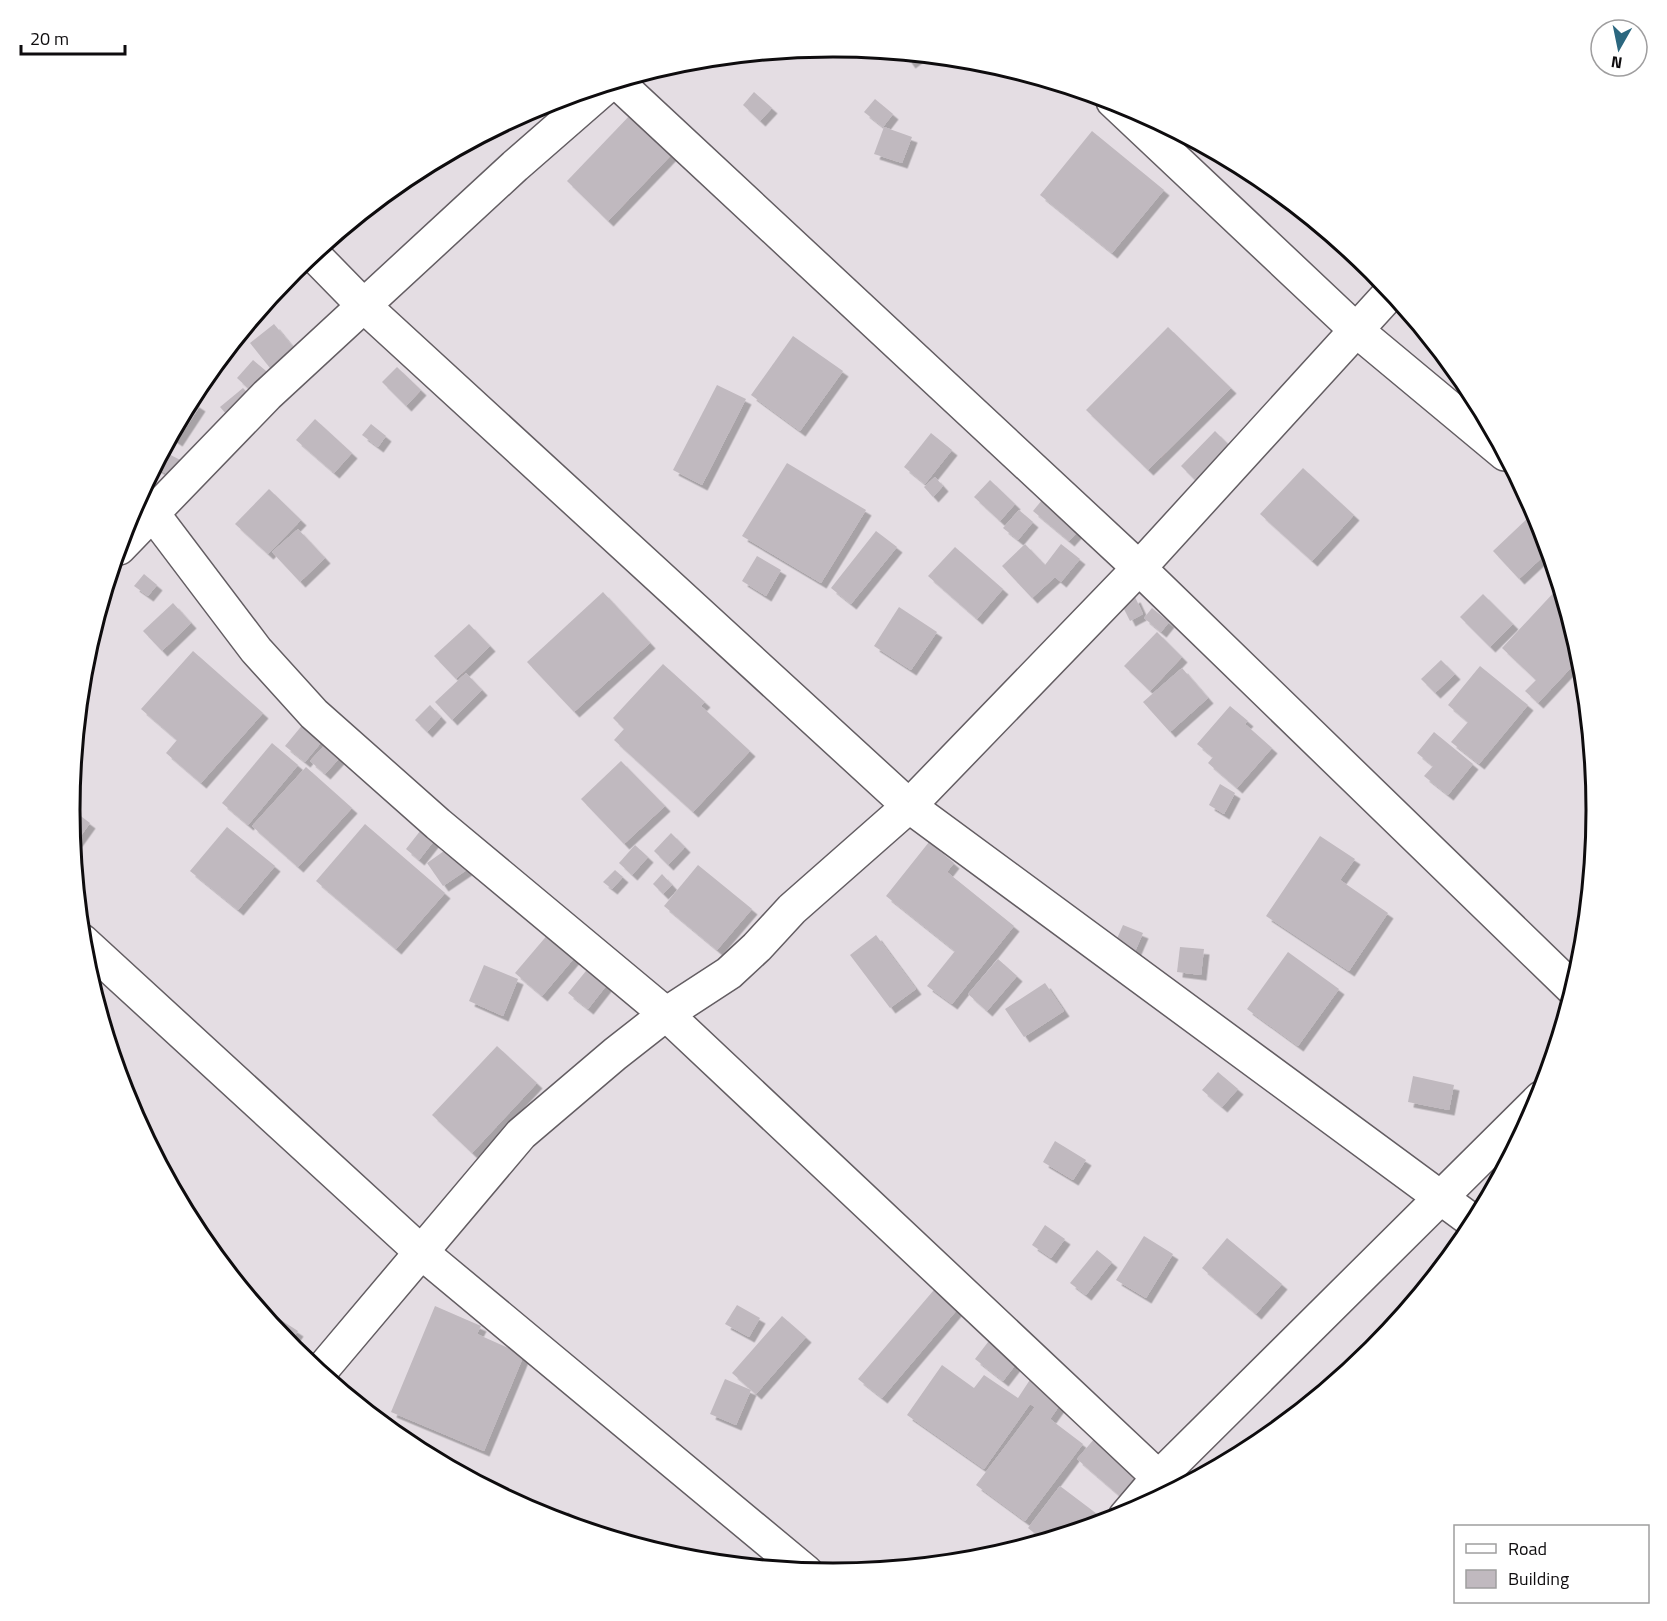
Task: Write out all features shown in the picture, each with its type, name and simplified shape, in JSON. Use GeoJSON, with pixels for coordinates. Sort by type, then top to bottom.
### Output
{"type":"FeatureCollection","features":[{"type":"Feature","properties":{"kind":"street"},"geometry":{"type":"LineString","coordinates":[[623,87],[1139,568],[1567,983]]}},
{"type":"Feature","properties":{"kind":"street"},"geometry":{"type":"LineString","coordinates":[[132,535],[267,395],[515,166],[596,96]]}},
{"type":"Feature","properties":{"kind":"street"},"geometry":{"type":"LineString","coordinates":[[1131,118],[1356,330],[1490,442]]}},
{"type":"Feature","properties":{"kind":"street"},"geometry":{"type":"LineString","coordinates":[[319,261],[363,305],[909,806],[1467,1217]]}},
{"type":"Feature","properties":{"kind":"street"},"geometry":{"type":"LineString","coordinates":[[325,1366],[521,1134],[666,1014],[729,973],[757,948],[792,909],[909,806],[1139,568],[1385,298]]}},
{"type":"Feature","properties":{"kind":"street"},"geometry":{"type":"LineString","coordinates":[[153,514],[256,650],[314,714],[438,824],[666,1014],[1166,1484],[1440,1198],[1521,1117]]}},
{"type":"Feature","properties":{"kind":"street"},"geometry":{"type":"LineString","coordinates":[[93,951],[421,1252],[794,1562]]}},
{"type":"Feature","properties":{"kind":"building"},"geometry":{"type":"Polygon","coordinates":[[[754,92],[772,108],[760,121],[743,105],[754,92]]]}},
{"type":"Feature","properties":{"kind":"building"},"geometry":{"type":"Polygon","coordinates":[[[875,99],[893,114],[883,127],[864,112],[875,99]]]}},
{"type":"Feature","properties":{"kind":"building"},"geometry":{"type":"Polygon","coordinates":[[[633,112],[675,151],[608,221],[567,181],[633,112]]]}},
{"type":"Feature","properties":{"kind":"building"},"geometry":{"type":"Polygon","coordinates":[[[884,127],[912,137],[902,163],[874,154],[884,127]]]}},
{"type":"Feature","properties":{"kind":"building"},"geometry":{"type":"Polygon","coordinates":[[[1092,131],[1164,190],[1112,253],[1040,195],[1092,131]]]}},
{"type":"Feature","properties":{"kind":"building"},"geometry":{"type":"Polygon","coordinates":[[[274,324],[302,358],[278,378],[250,343],[274,324]]]}},
{"type":"Feature","properties":{"kind":"building"},"geometry":{"type":"Polygon","coordinates":[[[1168,327],[1231,388],[1148,470],[1086,410],[1168,327]]]}},
{"type":"Feature","properties":{"kind":"building"},"geometry":{"type":"Polygon","coordinates":[[[793,336],[843,371],[800,431],[751,395],[793,336]]]}},
{"type":"Feature","properties":{"kind":"building"},"geometry":{"type":"Polygon","coordinates":[[[253,360],[278,381],[261,400],[237,378],[253,360]]]}},
{"type":"Feature","properties":{"kind":"building"},"geometry":{"type":"Polygon","coordinates":[[[397,367],[421,390],[406,406],[382,382],[397,367]]]}},
{"type":"Feature","properties":{"kind":"building"},"geometry":{"type":"Polygon","coordinates":[[[717,385],[746,399],[702,485],[673,470],[717,385]]]}},
{"type":"Feature","properties":{"kind":"building"},"geometry":{"type":"Polygon","coordinates":[[[243,388],[257,403],[234,423],[220,407],[243,388]]]}},
{"type":"Feature","properties":{"kind":"building"},"geometry":{"type":"Polygon","coordinates":[[[199,405],[200,406],[178,439],[199,405]]]}},
{"type":"Feature","properties":{"kind":"building"},"geometry":{"type":"Polygon","coordinates":[[[315,419],[352,453],[334,473],[296,440],[315,419]]]}},
{"type":"Feature","properties":{"kind":"building"},"geometry":{"type":"Polygon","coordinates":[[[371,424],[386,436],[378,447],[362,435],[371,424]]]}},
{"type":"Feature","properties":{"kind":"building"},"geometry":{"type":"Polygon","coordinates":[[[1215,431],[1231,447],[1197,482],[1181,466],[1215,431]]]}},
{"type":"Feature","properties":{"kind":"building"},"geometry":{"type":"Polygon","coordinates":[[[931,433],[952,450],[925,484],[904,467],[931,433]]]}},
{"type":"Feature","properties":{"kind":"building"},"geometry":{"type":"Polygon","coordinates":[[[170,455],[186,463],[177,480],[161,471],[170,455]]]}},
{"type":"Feature","properties":{"kind":"building"},"geometry":{"type":"Polygon","coordinates":[[[787,463],[866,510],[821,583],[742,536],[787,463]]]}},
{"type":"Feature","properties":{"kind":"building"},"geometry":{"type":"Polygon","coordinates":[[[1303,468],[1354,515],[1312,561],[1260,514],[1303,468]]]}},
{"type":"Feature","properties":{"kind":"building"},"geometry":{"type":"Polygon","coordinates":[[[935,477],[943,486],[933,497],[924,487],[935,477]]]}},
{"type":"Feature","properties":{"kind":"building"},"geometry":{"type":"Polygon","coordinates":[[[990,480],[1015,504],[1000,521],[974,497],[990,480]]]}},
{"type":"Feature","properties":{"kind":"building"},"geometry":{"type":"Polygon","coordinates":[[[269,489],[301,520],[268,554],[235,524],[269,489]]]}},
{"type":"Feature","properties":{"kind":"building"},"geometry":{"type":"Polygon","coordinates":[[[1042,500],[1079,530],[1069,541],[1033,511],[1042,500]]]}},
{"type":"Feature","properties":{"kind":"building"},"geometry":{"type":"Polygon","coordinates":[[[1019,510],[1033,522],[1018,540],[1003,528],[1019,510]]]}},
{"type":"Feature","properties":{"kind":"building"},"geometry":{"type":"Polygon","coordinates":[[[1528,518],[1543,557],[1519,579],[1493,551],[1528,518]]]}},
{"type":"Feature","properties":{"kind":"building"},"geometry":{"type":"Polygon","coordinates":[[[298,529],[325,558],[300,582],[272,552],[298,529]]]}},
{"type":"Feature","properties":{"kind":"building"},"geometry":{"type":"Polygon","coordinates":[[[876,531],[897,547],[851,604],[831,588],[876,531]]]}},
{"type":"Feature","properties":{"kind":"building"},"geometry":{"type":"Polygon","coordinates":[[[1025,544],[1045,565],[1061,544],[1080,559],[1061,582],[1055,577],[1032,598],[1002,566],[1025,544]]]}},
{"type":"Feature","properties":{"kind":"building"},"geometry":{"type":"Polygon","coordinates":[[[955,547],[1003,589],[977,619],[928,576],[955,547]]]}},
{"type":"Feature","properties":{"kind":"building"},"geometry":{"type":"Polygon","coordinates":[[[757,556],[781,570],[766,596],[742,581],[757,556]]]}},
{"type":"Feature","properties":{"kind":"building"},"geometry":{"type":"Polygon","coordinates":[[[144,574],[157,585],[148,596],[134,586],[144,574]]]}},
{"type":"Feature","properties":{"kind":"building"},"geometry":{"type":"Polygon","coordinates":[[[603,592],[650,643],[574,712],[527,662],[603,592]]]}},
{"type":"Feature","properties":{"kind":"building"},"geometry":{"type":"Polygon","coordinates":[[[1554,592],[1573,665],[1538,703],[1525,691],[1536,680],[1502,648],[1554,592]]]}},
{"type":"Feature","properties":{"kind":"building"},"geometry":{"type":"Polygon","coordinates":[[[1483,594],[1513,624],[1490,647],[1460,617],[1483,594]]]}},
{"type":"Feature","properties":{"kind":"building"},"geometry":{"type":"Polygon","coordinates":[[[1135,597],[1143,614],[1130,621],[1121,603],[1135,597]]]}},
{"type":"Feature","properties":{"kind":"building"},"geometry":{"type":"Polygon","coordinates":[[[173,603],[191,623],[162,651],[143,631],[173,603]]]}},
{"type":"Feature","properties":{"kind":"building"},"geometry":{"type":"Polygon","coordinates":[[[899,607],[937,632],[911,670],[874,646],[899,607]]]}},
{"type":"Feature","properties":{"kind":"building"},"geometry":{"type":"Polygon","coordinates":[[[1152,608],[1169,622],[1161,632],[1144,618],[1152,608]]]}},
{"type":"Feature","properties":{"kind":"building"},"geometry":{"type":"Polygon","coordinates":[[[469,624],[490,646],[456,679],[434,656],[469,624]]]}},
{"type":"Feature","properties":{"kind":"building"},"geometry":{"type":"Polygon","coordinates":[[[1157,632],[1182,657],[1150,691],[1124,666],[1157,632]]]}},
{"type":"Feature","properties":{"kind":"building"},"geometry":{"type":"Polygon","coordinates":[[[193,651],[263,713],[201,783],[166,753],[177,740],[141,709],[193,651]]]}},
{"type":"Feature","properties":{"kind":"building"},"geometry":{"type":"Polygon","coordinates":[[[1441,660],[1455,674],[1435,693],[1421,679],[1441,660]]]}},
{"type":"Feature","properties":{"kind":"building"},"geometry":{"type":"Polygon","coordinates":[[[663,664],[705,702],[701,706],[750,751],[693,812],[614,740],[624,729],[613,718],[663,664]]]}},
{"type":"Feature","properties":{"kind":"building"},"geometry":{"type":"Polygon","coordinates":[[[1480,666],[1528,705],[1479,764],[1451,742],[1468,722],[1448,705],[1480,666]]]}},
{"type":"Feature","properties":{"kind":"building"},"geometry":{"type":"Polygon","coordinates":[[[1182,668],[1208,698],[1170,732],[1143,702],[1182,668]]]}},
{"type":"Feature","properties":{"kind":"building"},"geometry":{"type":"Polygon","coordinates":[[[466,673],[482,690],[452,720],[435,702],[466,673]]]}},
{"type":"Feature","properties":{"kind":"building"},"geometry":{"type":"Polygon","coordinates":[[[430,705],[441,717],[427,732],[415,720],[430,705]]]}},
{"type":"Feature","properties":{"kind":"building"},"geometry":{"type":"Polygon","coordinates":[[[1230,706],[1248,721],[1245,724],[1272,748],[1237,788],[1208,763],[1213,757],[1197,744],[1230,706]]]}},
{"type":"Feature","properties":{"kind":"building"},"geometry":{"type":"Polygon","coordinates":[[[309,717],[329,733],[305,762],[285,746],[309,717]]]}},
{"type":"Feature","properties":{"kind":"building"},"geometry":{"type":"Polygon","coordinates":[[[1434,732],[1473,764],[1448,795],[1424,776],[1433,766],[1417,753],[1434,732]]]}},
{"type":"Feature","properties":{"kind":"building"},"geometry":{"type":"Polygon","coordinates":[[[332,737],[346,751],[325,774],[310,761],[332,737]]]}},
{"type":"Feature","properties":{"kind":"building"},"geometry":{"type":"Polygon","coordinates":[[[272,743],[298,765],[248,825],[222,803],[272,743]]]}},
{"type":"Feature","properties":{"kind":"building"},"geometry":{"type":"Polygon","coordinates":[[[621,761],[665,806],[624,844],[581,799],[621,761]]]}},
{"type":"Feature","properties":{"kind":"building"},"geometry":{"type":"Polygon","coordinates":[[[306,767],[352,808],[298,867],[252,826],[306,767]]]}},
{"type":"Feature","properties":{"kind":"building"},"geometry":{"type":"Polygon","coordinates":[[[1220,784],[1235,793],[1224,814],[1209,805],[1220,784]]]}},
{"type":"Feature","properties":{"kind":"building"},"geometry":{"type":"Polygon","coordinates":[[[80,816],[90,823],[81,836],[80,816]]]}},
{"type":"Feature","properties":{"kind":"building"},"geometry":{"type":"Polygon","coordinates":[[[428,821],[441,832],[419,860],[406,849],[428,821]]]}},
{"type":"Feature","properties":{"kind":"building"},"geometry":{"type":"Polygon","coordinates":[[[365,824],[445,893],[396,949],[316,881],[365,824]]]}},
{"type":"Feature","properties":{"kind":"building"},"geometry":{"type":"Polygon","coordinates":[[[227,827],[275,866],[238,910],[190,871],[227,827]]]}},
{"type":"Feature","properties":{"kind":"building"},"geometry":{"type":"Polygon","coordinates":[[[671,833],[685,847],[668,865],[654,851],[671,833]]]}},
{"type":"Feature","properties":{"kind":"building"},"geometry":{"type":"Polygon","coordinates":[[[1320,836],[1355,859],[1340,880],[1388,913],[1349,971],[1266,916],[1320,836]]]}},
{"type":"Feature","properties":{"kind":"building"},"geometry":{"type":"Polygon","coordinates":[[[929,842],[954,863],[947,872],[1014,926],[952,1004],[927,986],[955,951],[886,896],[929,842]]]}},
{"type":"Feature","properties":{"kind":"building"},"geometry":{"type":"Polygon","coordinates":[[[454,844],[471,867],[443,886],[427,863],[454,844]]]}},
{"type":"Feature","properties":{"kind":"building"},"geometry":{"type":"Polygon","coordinates":[[[635,845],[648,857],[632,875],[619,863],[635,845]]]}},
{"type":"Feature","properties":{"kind":"building"},"geometry":{"type":"Polygon","coordinates":[[[698,865],[752,909],[717,950],[664,906],[698,865]]]}},
{"type":"Feature","properties":{"kind":"building"},"geometry":{"type":"Polygon","coordinates":[[[615,870],[623,877],[612,889],[603,882],[615,870]]]}},
{"type":"Feature","properties":{"kind":"building"},"geometry":{"type":"Polygon","coordinates":[[[662,874],[672,885],[663,894],[653,884],[662,874]]]}},
{"type":"Feature","properties":{"kind":"building"},"geometry":{"type":"Polygon","coordinates":[[[1123,925],[1143,933],[1133,956],[1113,948],[1123,925]]]}},
{"type":"Feature","properties":{"kind":"building"},"geometry":{"type":"Polygon","coordinates":[[[555,926],[582,949],[542,996],[515,973],[555,926]]]}},
{"type":"Feature","properties":{"kind":"building"},"geometry":{"type":"Polygon","coordinates":[[[876,935],[916,989],[890,1008],[850,955],[876,935]]]}},
{"type":"Feature","properties":{"kind":"building"},"geometry":{"type":"Polygon","coordinates":[[[1180,947],[1204,949],[1201,975],[1177,972],[1180,947]]]}},
{"type":"Feature","properties":{"kind":"building"},"geometry":{"type":"Polygon","coordinates":[[[1288,952],[1339,989],[1298,1046],[1247,1009],[1288,952]]]}},
{"type":"Feature","properties":{"kind":"building"},"geometry":{"type":"Polygon","coordinates":[[[998,959],[1017,976],[987,1011],[968,994],[998,959]]]}},
{"type":"Feature","properties":{"kind":"building"},"geometry":{"type":"Polygon","coordinates":[[[484,965],[518,979],[503,1016],[469,1001],[484,965]]]}},
{"type":"Feature","properties":{"kind":"building"},"geometry":{"type":"Polygon","coordinates":[[[590,966],[610,981],[588,1009],[568,993],[590,966]]]}},
{"type":"Feature","properties":{"kind":"building"},"geometry":{"type":"Polygon","coordinates":[[[1045,983],[1064,1011],[1024,1037],[1005,1009],[1045,983]]]}},
{"type":"Feature","properties":{"kind":"building"},"geometry":{"type":"Polygon","coordinates":[[[497,1046],[537,1083],[472,1153],[432,1115],[497,1046]]]}},
{"type":"Feature","properties":{"kind":"building"},"geometry":{"type":"Polygon","coordinates":[[[1218,1072],[1238,1089],[1222,1107],[1202,1090],[1218,1072]]]}},
{"type":"Feature","properties":{"kind":"building"},"geometry":{"type":"Polygon","coordinates":[[[1413,1076],[1454,1085],[1449,1110],[1408,1102],[1413,1076]]]}},
{"type":"Feature","properties":{"kind":"building"},"geometry":{"type":"Polygon","coordinates":[[[1055,1141],[1086,1160],[1073,1180],[1043,1162],[1055,1141]]]}},
{"type":"Feature","properties":{"kind":"building"},"geometry":{"type":"Polygon","coordinates":[[[1045,1225],[1065,1239],[1051,1258],[1032,1245],[1045,1225]]]}},
{"type":"Feature","properties":{"kind":"building"},"geometry":{"type":"Polygon","coordinates":[[[1144,1236],[1173,1254],[1146,1298],[1116,1280],[1144,1236]]]}},
{"type":"Feature","properties":{"kind":"building"},"geometry":{"type":"Polygon","coordinates":[[[1227,1238],[1282,1284],[1256,1314],[1202,1268],[1227,1238]]]}},
{"type":"Feature","properties":{"kind":"building"},"geometry":{"type":"Polygon","coordinates":[[[1097,1250],[1112,1262],[1086,1295],[1070,1283],[1097,1250]]]}},
{"type":"Feature","properties":{"kind":"building"},"geometry":{"type":"Polygon","coordinates":[[[939,1284],[962,1304],[882,1398],[858,1379],[939,1284]]]}},
{"type":"Feature","properties":{"kind":"building"},"geometry":{"type":"Polygon","coordinates":[[[737,1305],[760,1318],[749,1337],[725,1324],[737,1305]]]}},
{"type":"Feature","properties":{"kind":"building"},"geometry":{"type":"Polygon","coordinates":[[[435,1306],[481,1326],[477,1334],[524,1355],[484,1451],[391,1412],[435,1306]]]}},
{"type":"Feature","properties":{"kind":"building"},"geometry":{"type":"Polygon","coordinates":[[[782,1316],[806,1337],[756,1394],[732,1373],[782,1316]]]}},
{"type":"Feature","properties":{"kind":"building"},"geometry":{"type":"Polygon","coordinates":[[[277,1317],[298,1331],[295,1336],[277,1317]]]}},
{"type":"Feature","properties":{"kind":"building"},"geometry":{"type":"Polygon","coordinates":[[[995,1333],[1023,1355],[1003,1381],[975,1359],[995,1333]]]}},
{"type":"Feature","properties":{"kind":"building"},"geometry":{"type":"Polygon","coordinates":[[[942,1365],[974,1388],[984,1375],[1018,1398],[1035,1372],[1067,1395],[1050,1419],[1083,1444],[1025,1521],[976,1485],[1035,1407],[1030,1404],[984,1469],[907,1415],[942,1365]]]}},
{"type":"Feature","properties":{"kind":"building"},"geometry":{"type":"Polygon","coordinates":[[[725,1379],[751,1390],[736,1425],[710,1414],[725,1379]]]}},
{"type":"Feature","properties":{"kind":"building"},"geometry":{"type":"Polygon","coordinates":[[[1107,1424],[1159,1467],[1128,1503],[1077,1459],[1107,1424]]]}},
{"type":"Feature","properties":{"kind":"building"},"geometry":{"type":"Polygon","coordinates":[[[1060,1486],[1099,1515],[1037,1536],[1028,1528],[1060,1486]]]}},
{"type":"Feature","properties":{"kind":"building"},"geometry":{"type":"Polygon","coordinates":[[[568,1512],[581,1520],[566,1515],[568,1512]]]}}]}
